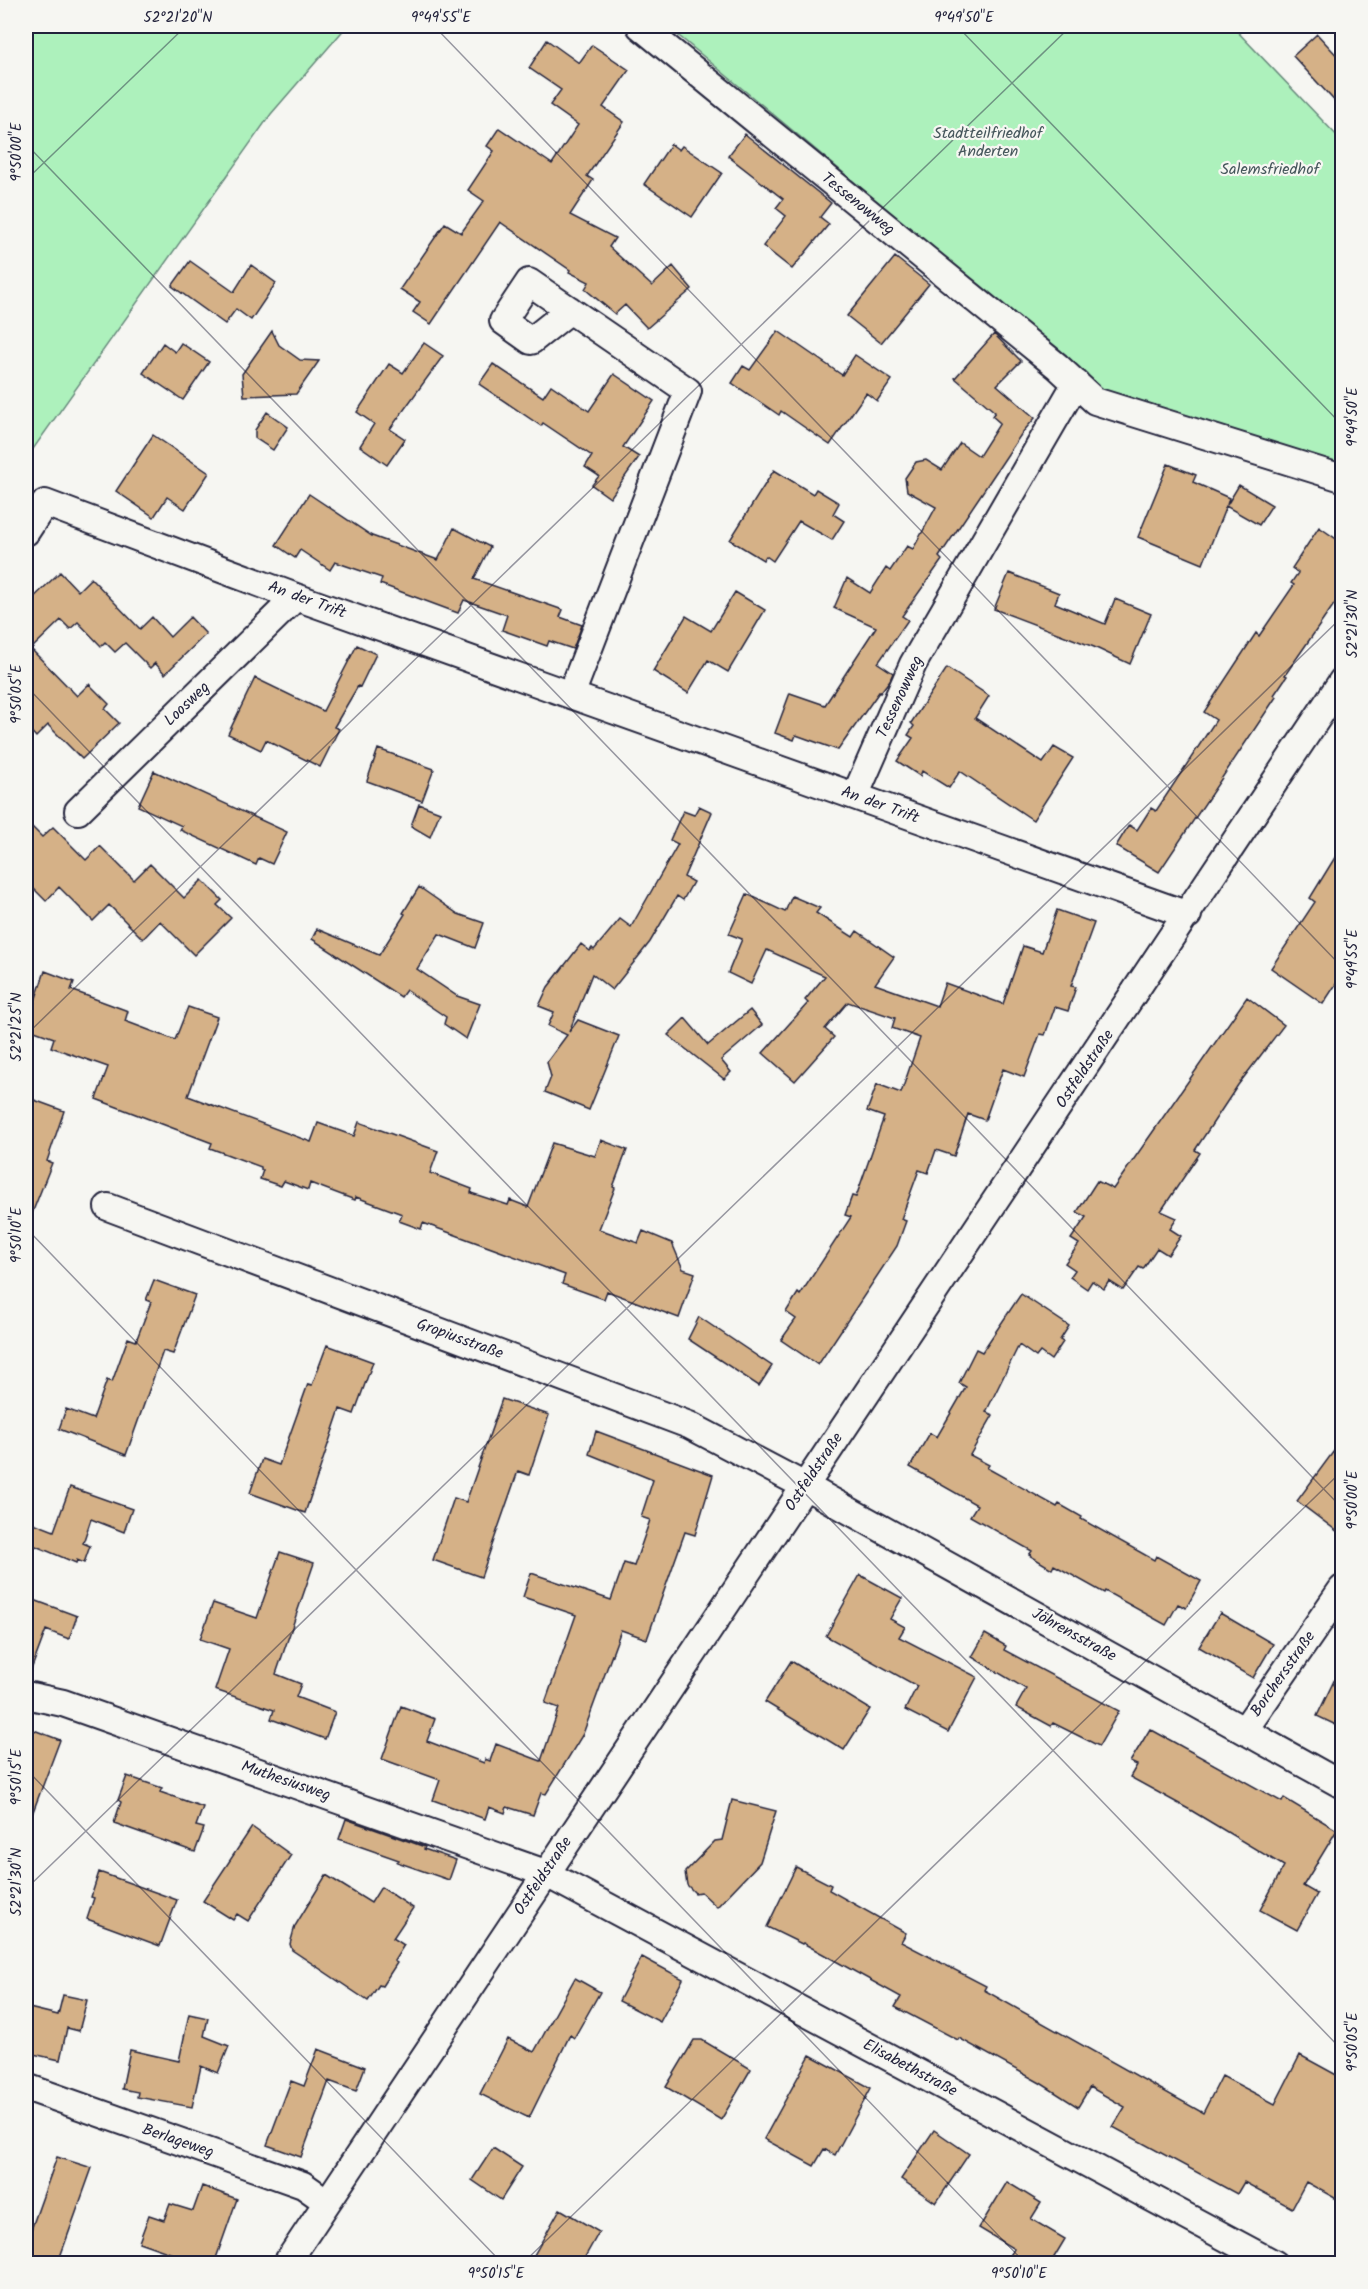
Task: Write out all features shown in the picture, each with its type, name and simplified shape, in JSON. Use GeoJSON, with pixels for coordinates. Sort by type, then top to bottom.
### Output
{"type":"FeatureCollection","features":[{"type":"Feature","properties":{"kind":"street","name":"Tessenowweg"},"geometry":{"type":"LineString","coordinates":[[640,26],[1076,383],[1095,401],[1342,478]]}},
{"type":"Feature","properties":{"kind":"street"},"geometry":{"type":"LineString","coordinates":[[570,310],[688,391],[571,695]]}},
{"type":"Feature","properties":{"kind":"street","name":"Tessenowweg"},"geometry":{"type":"LineString","coordinates":[[855,796],[913,664],[1076,383]]}},
{"type":"Feature","properties":{"kind":"street","name":"An der Trift"},"geometry":{"type":"LineString","coordinates":[[26,532],[45,503],[296,597],[1188,915]]}},
{"type":"Feature","properties":{"kind":"street","name":"Loosweg"},"geometry":{"type":"LineString","coordinates":[[78,811],[296,597]]}},
{"type":"Feature","properties":{"kind":"street","name":"Ostfeldstraße"},"geometry":{"type":"LineString","coordinates":[[286,2264],[545,1873],[1339,693]]}},
{"type":"Feature","properties":{"kind":"street","name":"Gropiusstraße"},"geometry":{"type":"LineString","coordinates":[[108,1207],[688,1425],[805,1486]]}},
{"type":"Feature","properties":{"kind":"street","name":"Jöhrensstraße"},"geometry":{"type":"LineString","coordinates":[[805,1486],[1342,1785]]}},
{"type":"Feature","properties":{"kind":"street","name":"Borchersstraße"},"geometry":{"type":"LineString","coordinates":[[1245,1730],[1342,1589]]}},
{"type":"Feature","properties":{"kind":"street","name":"Muthesiusweg"},"geometry":{"type":"LineString","coordinates":[[26,1695],[63,1703],[545,1873]]}},
{"type":"Feature","properties":{"kind":"street","name":"Elisabethstraße"},"geometry":{"type":"LineString","coordinates":[[545,1873],[1275,2264]]}},
{"type":"Feature","properties":{"kind":"street","name":"Berlageweg"},"geometry":{"type":"LineString","coordinates":[[26,2087],[303,2185],[327,2202]]}},
{"type":"Feature","properties":{"kind":"green space"},"geometry":{"type":"Polygon","coordinates":[[[26,26],[347,26],[271,114],[26,459],[26,26]]]}},
{"type":"Feature","properties":{"kind":"green space","name":"Stadtteilfriedhof Anderten"},"geometry":{"type":"Polygon","coordinates":[[[667,26],[1232,26],[1342,141],[1342,465],[1110,395],[667,26]]]}},
{"type":"Feature","properties":{"kind":"building"},"geometry":{"type":"Polygon","coordinates":[[[1317,34],[1342,61],[1342,109],[1293,56],[1317,34]]]}},
{"type":"Feature","properties":{"kind":"building"},"geometry":{"type":"Polygon","coordinates":[[[547,40],[579,63],[592,45],[629,70],[603,107],[624,122],[587,176],[593,180],[570,215],[615,238],[609,247],[652,286],[673,266],[692,289],[647,328],[625,305],[615,314],[585,289],[589,282],[569,272],[570,270],[500,222],[431,324],[413,312],[420,302],[400,289],[445,223],[461,233],[484,201],[468,190],[494,151],[487,146],[499,128],[552,164],[578,125],[550,105],[561,90],[529,68],[547,40]]]}},
{"type":"Feature","properties":{"kind":"building"},"geometry":{"type":"Polygon","coordinates":[[[745,134],[831,203],[820,217],[829,224],[792,269],[763,246],[786,216],[776,208],[783,199],[728,156],[745,134]]]}},
{"type":"Feature","properties":{"kind":"building"},"geometry":{"type":"Polygon","coordinates":[[[671,144],[679,150],[682,146],[722,173],[692,217],[644,184],[671,144]]]}},
{"type":"Feature","properties":{"kind":"building"},"geometry":{"type":"Polygon","coordinates":[[[895,257],[929,284],[881,343],[847,316],[895,257]]]}},
{"type":"Feature","properties":{"kind":"building"},"geometry":{"type":"Polygon","coordinates":[[[190,261],[234,292],[251,265],[276,283],[251,320],[236,309],[225,324],[172,286],[190,261]]]}},
{"type":"Feature","properties":{"kind":"building"},"geometry":{"type":"Polygon","coordinates":[[[272,331],[279,345],[300,360],[319,361],[296,394],[244,396],[242,374],[272,331]]]}},
{"type":"Feature","properties":{"kind":"building"},"geometry":{"type":"Polygon","coordinates":[[[778,331],[842,375],[855,355],[892,380],[877,401],[866,393],[830,445],[781,411],[779,415],[732,383],[743,366],[750,370],[778,331]]]}},
{"type":"Feature","properties":{"kind":"building"},"geometry":{"type":"Polygon","coordinates":[[[994,334],[1021,361],[997,385],[1035,418],[1022,433],[939,557],[942,560],[902,616],[908,620],[878,663],[893,673],[890,680],[838,750],[796,735],[794,740],[775,733],[790,693],[825,705],[876,627],[834,608],[847,578],[870,593],[886,568],[890,571],[907,546],[913,549],[936,507],[907,491],[905,478],[916,462],[926,460],[942,470],[960,443],[979,456],[1000,423],[992,416],[995,412],[955,378],[994,334]]]}},
{"type":"Feature","properties":{"kind":"building"},"geometry":{"type":"Polygon","coordinates":[[[163,343],[175,352],[181,343],[209,362],[183,400],[143,373],[163,343]]]}},
{"type":"Feature","properties":{"kind":"building"},"geometry":{"type":"Polygon","coordinates":[[[424,343],[443,356],[390,429],[405,439],[387,465],[360,446],[374,424],[357,412],[389,364],[403,373],[424,343]]]}},
{"type":"Feature","properties":{"kind":"building"},"geometry":{"type":"Polygon","coordinates":[[[493,364],[543,397],[551,385],[589,411],[614,374],[654,401],[623,447],[639,457],[610,498],[592,485],[599,476],[585,467],[592,456],[543,423],[541,426],[479,384],[493,364]]]}},
{"type":"Feature","properties":{"kind":"building"},"geometry":{"type":"Polygon","coordinates":[[[267,412],[288,427],[273,450],[255,438],[255,430],[267,412]]]}},
{"type":"Feature","properties":{"kind":"building"},"geometry":{"type":"Polygon","coordinates":[[[153,435],[209,473],[185,509],[167,497],[154,517],[116,491],[153,435]]]}},
{"type":"Feature","properties":{"kind":"building"},"geometry":{"type":"Polygon","coordinates":[[[1168,464],[1196,475],[1193,482],[1229,498],[1227,505],[1239,485],[1272,505],[1259,525],[1226,506],[1203,564],[1138,537],[1168,464]]]}},
{"type":"Feature","properties":{"kind":"building"},"geometry":{"type":"Polygon","coordinates":[[[774,470],[813,494],[816,489],[839,503],[833,514],[844,521],[832,540],[799,521],[773,561],[766,556],[763,560],[730,540],[774,470]]]}},
{"type":"Feature","properties":{"kind":"building"},"geometry":{"type":"Polygon","coordinates":[[[309,494],[372,536],[438,560],[454,528],[490,547],[474,579],[563,610],[560,617],[582,625],[573,649],[549,641],[547,646],[502,630],[507,615],[464,600],[458,613],[380,584],[382,578],[335,562],[330,570],[300,550],[295,558],[276,545],[309,494]]]}},
{"type":"Feature","properties":{"kind":"building"},"geometry":{"type":"Polygon","coordinates":[[[1319,527],[1342,543],[1342,593],[1285,675],[1287,676],[1274,695],[1276,697],[1159,872],[1116,846],[1129,825],[1137,830],[1151,808],[1156,811],[1216,720],[1204,712],[1256,633],[1259,636],[1294,585],[1291,583],[1298,573],[1292,568],[1319,527]]]}},
{"type":"Feature","properties":{"kind":"building"},"geometry":{"type":"Polygon","coordinates":[[[60,572],[78,591],[91,578],[140,629],[152,617],[170,637],[190,617],[206,634],[165,674],[155,663],[150,668],[125,643],[115,652],[105,642],[101,646],[78,622],[70,629],[61,620],[31,649],[77,696],[89,684],[109,704],[105,709],[119,723],[82,759],[48,725],[36,737],[26,726],[26,605],[60,572]]]}},
{"type":"Feature","properties":{"kind":"building"},"geometry":{"type":"Polygon","coordinates":[[[1009,573],[1059,593],[1055,603],[1105,624],[1115,599],[1151,614],[1130,664],[1094,647],[994,609],[1009,573]]]}},
{"type":"Feature","properties":{"kind":"building"},"geometry":{"type":"Polygon","coordinates":[[[735,592],[765,610],[728,672],[708,660],[688,693],[653,671],[686,616],[711,631],[735,592]]]}},
{"type":"Feature","properties":{"kind":"building"},"geometry":{"type":"Polygon","coordinates":[[[357,645],[376,654],[360,687],[358,686],[334,727],[339,729],[320,767],[266,740],[261,750],[228,734],[255,678],[323,711],[357,645]]]}},
{"type":"Feature","properties":{"kind":"building"},"geometry":{"type":"Polygon","coordinates":[[[947,668],[989,696],[975,718],[1043,763],[1054,747],[1073,758],[1033,820],[960,771],[949,788],[922,771],[920,776],[897,761],[913,738],[908,735],[914,726],[911,723],[947,668]]]}},
{"type":"Feature","properties":{"kind":"building"},"geometry":{"type":"Polygon","coordinates":[[[378,749],[434,769],[422,801],[367,781],[378,749]]]}},
{"type":"Feature","properties":{"kind":"building"},"geometry":{"type":"Polygon","coordinates":[[[154,771],[287,832],[272,864],[259,858],[256,865],[180,830],[182,826],[138,806],[154,771]]]}},
{"type":"Feature","properties":{"kind":"building"},"geometry":{"type":"Polygon","coordinates":[[[419,804],[440,812],[430,837],[411,826],[419,804]]]}},
{"type":"Feature","properties":{"kind":"building"},"geometry":{"type":"Polygon","coordinates":[[[699,806],[712,812],[684,877],[693,882],[683,900],[677,896],[650,942],[612,990],[592,974],[569,1032],[578,1020],[619,1036],[589,1110],[545,1092],[551,1077],[547,1062],[567,1035],[548,1026],[554,1012],[539,1006],[548,987],[581,944],[590,951],[592,948],[594,950],[620,919],[631,927],[678,844],[670,840],[683,811],[694,815],[699,806]]]}},
{"type":"Feature","properties":{"kind":"building"},"geometry":{"type":"Polygon","coordinates":[[[26,821],[42,837],[53,827],[86,860],[100,846],[134,880],[150,864],[184,898],[202,880],[222,900],[217,905],[231,918],[194,955],[160,921],[143,939],[109,905],[93,921],[59,887],[46,901],[26,881],[26,821]]]}},
{"type":"Feature","properties":{"kind":"building"},"geometry":{"type":"Polygon","coordinates":[[[1342,846],[1342,975],[1323,1004],[1271,968],[1315,902],[1310,898],[1342,846]]]}},
{"type":"Feature","properties":{"kind":"building"},"geometry":{"type":"Polygon","coordinates":[[[419,887],[458,914],[484,923],[475,948],[439,934],[417,969],[457,996],[480,1004],[466,1039],[444,1024],[446,1017],[406,990],[401,997],[312,939],[317,929],[379,955],[419,887]]]}},
{"type":"Feature","properties":{"kind":"building"},"geometry":{"type":"Polygon","coordinates":[[[747,894],[785,912],[792,896],[820,908],[816,913],[853,937],[857,931],[894,957],[875,984],[937,1006],[945,983],[1003,1004],[1023,946],[1042,952],[1057,910],[1094,923],[1071,986],[1076,987],[1068,1011],[1055,1007],[1045,1035],[1040,1034],[1024,1077],[1003,1069],[985,1120],[968,1114],[954,1156],[936,1150],[928,1173],[919,1170],[901,1219],[906,1221],[897,1246],[818,1365],[781,1340],[796,1319],[786,1312],[798,1293],[800,1295],[851,1217],[845,1215],[852,1196],[856,1197],[884,1117],[867,1111],[877,1084],[901,1093],[920,1038],[892,1028],[895,1018],[848,1002],[825,1029],[834,1037],[795,1081],[763,1053],[808,1003],[805,1000],[825,976],[767,950],[751,984],[728,973],[742,939],[729,934],[747,894]]]}},
{"type":"Feature","properties":{"kind":"building"},"geometry":{"type":"Polygon","coordinates":[[[45,971],[74,982],[71,990],[128,1011],[125,1021],[175,1040],[188,1007],[217,1017],[188,1096],[311,1142],[318,1123],[354,1136],[359,1122],[438,1151],[430,1173],[472,1189],[471,1193],[508,1205],[510,1200],[528,1207],[552,1143],[595,1156],[601,1140],[627,1150],[599,1229],[638,1243],[643,1231],[672,1243],[683,1269],[695,1273],[679,1318],[607,1291],[604,1299],[562,1284],[565,1275],[423,1223],[421,1229],[399,1221],[402,1214],[356,1197],[355,1200],[310,1183],[308,1190],[284,1181],[281,1186],[260,1179],[263,1170],[261,1167],[210,1148],[212,1143],[96,1099],[108,1067],[51,1047],[54,1038],[26,1028],[26,1001],[34,1004],[45,971]]]}},
{"type":"Feature","properties":{"kind":"building"},"geometry":{"type":"Polygon","coordinates":[[[1247,997],[1284,1025],[1238,1085],[1195,1150],[1200,1153],[1161,1211],[1177,1218],[1170,1229],[1181,1236],[1168,1255],[1157,1248],[1143,1269],[1139,1267],[1123,1290],[1109,1281],[1104,1289],[1092,1281],[1087,1289],[1070,1277],[1075,1270],[1065,1263],[1079,1244],[1071,1239],[1086,1217],[1077,1212],[1097,1181],[1113,1189],[1247,997]]]}},
{"type":"Feature","properties":{"kind":"building"},"geometry":{"type":"Polygon","coordinates":[[[750,1010],[762,1025],[721,1060],[731,1072],[724,1079],[668,1035],[685,1018],[708,1045],[750,1010]]]}},
{"type":"Feature","properties":{"kind":"building"},"geometry":{"type":"Polygon","coordinates":[[[26,1097],[64,1111],[47,1161],[52,1163],[27,1226],[26,1097]]]}},
{"type":"Feature","properties":{"kind":"building"},"geometry":{"type":"Polygon","coordinates":[[[154,1280],[195,1295],[173,1354],[163,1351],[126,1455],[59,1429],[66,1409],[93,1419],[107,1380],[112,1382],[128,1338],[136,1341],[151,1302],[146,1300],[154,1280]]]}},
{"type":"Feature","properties":{"kind":"building"},"geometry":{"type":"Polygon","coordinates":[[[1021,1294],[1069,1326],[1060,1340],[1063,1342],[1051,1360],[1040,1352],[1036,1357],[1019,1345],[986,1412],[993,1415],[970,1455],[989,1465],[987,1468],[1057,1507],[1059,1504],[1154,1560],[1156,1556],[1201,1581],[1186,1608],[1178,1604],[1166,1625],[1105,1591],[1104,1593],[1054,1565],[1052,1569],[1029,1555],[1032,1551],[970,1516],[977,1505],[910,1467],[930,1433],[937,1437],[966,1387],[959,1383],[976,1349],[982,1352],[1021,1294]]]}},
{"type":"Feature","properties":{"kind":"building"},"geometry":{"type":"Polygon","coordinates":[[[699,1317],[772,1366],[759,1386],[688,1339],[699,1317]]]}},
{"type":"Feature","properties":{"kind":"building"},"geometry":{"type":"Polygon","coordinates":[[[327,1345],[373,1362],[354,1414],[340,1409],[305,1513],[250,1493],[262,1459],[279,1465],[308,1384],[312,1385],[327,1345]]]}},
{"type":"Feature","properties":{"kind":"building"},"geometry":{"type":"Polygon","coordinates":[[[502,1399],[549,1415],[529,1475],[518,1471],[481,1577],[433,1560],[454,1498],[466,1502],[502,1399]]]}},
{"type":"Feature","properties":{"kind":"building"},"geometry":{"type":"Polygon","coordinates":[[[596,1431],[713,1475],[695,1535],[685,1532],[647,1639],[621,1630],[583,1734],[546,1794],[541,1793],[533,1815],[507,1807],[505,1813],[489,1807],[485,1819],[433,1800],[440,1780],[382,1759],[401,1706],[435,1719],[427,1741],[484,1763],[485,1759],[490,1761],[496,1744],[541,1761],[559,1708],[545,1703],[576,1615],[523,1597],[531,1573],[611,1600],[624,1563],[634,1566],[650,1520],[641,1517],[653,1480],[589,1454],[596,1431]]]}},
{"type":"Feature","properties":{"kind":"building"},"geometry":{"type":"Polygon","coordinates":[[[1342,1440],[1342,1535],[1297,1501],[1342,1440]]]}},
{"type":"Feature","properties":{"kind":"building"},"geometry":{"type":"Polygon","coordinates":[[[70,1487],[132,1509],[124,1532],[91,1519],[83,1543],[90,1546],[84,1563],[77,1560],[76,1563],[26,1542],[26,1520],[54,1531],[70,1487]]]}},
{"type":"Feature","properties":{"kind":"building"},"geometry":{"type":"Polygon","coordinates":[[[280,1552],[314,1563],[276,1674],[301,1684],[296,1697],[335,1712],[325,1739],[271,1719],[274,1710],[215,1690],[229,1649],[200,1639],[213,1603],[257,1618],[280,1552]]]}},
{"type":"Feature","properties":{"kind":"building"},"geometry":{"type":"Polygon","coordinates":[[[860,1575],[902,1598],[890,1619],[905,1627],[899,1637],[977,1677],[948,1732],[905,1710],[917,1686],[826,1636],[860,1575]]]}},
{"type":"Feature","properties":{"kind":"building"},"geometry":{"type":"Polygon","coordinates":[[[26,1597],[77,1616],[69,1639],[46,1630],[28,1678],[26,1678],[26,1597]]]}},
{"type":"Feature","properties":{"kind":"building"},"geometry":{"type":"Polygon","coordinates":[[[1220,1613],[1273,1644],[1253,1678],[1199,1647],[1220,1613]]]}},
{"type":"Feature","properties":{"kind":"building"},"geometry":{"type":"Polygon","coordinates":[[[985,1634],[1006,1646],[1004,1650],[1119,1711],[1099,1746],[1053,1723],[1051,1726],[1016,1707],[1026,1689],[972,1657],[985,1634]]]}},
{"type":"Feature","properties":{"kind":"building"},"geometry":{"type":"Polygon","coordinates":[[[791,1661],[870,1709],[844,1750],[765,1702],[791,1661]]]}},
{"type":"Feature","properties":{"kind":"building"},"geometry":{"type":"Polygon","coordinates":[[[1342,1664],[1342,1728],[1317,1716],[1342,1664]]]}},
{"type":"Feature","properties":{"kind":"building"},"geometry":{"type":"Polygon","coordinates":[[[26,1727],[60,1740],[28,1825],[26,1825],[26,1727]]]}},
{"type":"Feature","properties":{"kind":"building"},"geometry":{"type":"Polygon","coordinates":[[[1150,1729],[1282,1802],[1284,1798],[1337,1830],[1303,1886],[1317,1894],[1297,1930],[1260,1910],[1284,1866],[1130,1777],[1137,1765],[1130,1762],[1150,1729]]]}},
{"type":"Feature","properties":{"kind":"building"},"geometry":{"type":"Polygon","coordinates":[[[127,1776],[162,1788],[160,1792],[203,1807],[196,1826],[204,1828],[195,1852],[114,1823],[121,1802],[118,1800],[127,1776]]]}},
{"type":"Feature","properties":{"kind":"building"},"geometry":{"type":"Polygon","coordinates":[[[732,1800],[776,1811],[760,1862],[717,1907],[701,1892],[695,1893],[687,1885],[685,1872],[715,1841],[722,1840],[732,1800]]]}},
{"type":"Feature","properties":{"kind":"building"},"geometry":{"type":"Polygon","coordinates":[[[346,1819],[456,1860],[449,1880],[339,1839],[346,1819]]]}},
{"type":"Feature","properties":{"kind":"building"},"geometry":{"type":"Polygon","coordinates":[[[252,1827],[291,1855],[248,1921],[237,1914],[233,1920],[203,1901],[252,1827]]]}},
{"type":"Feature","properties":{"kind":"building"},"geometry":{"type":"Polygon","coordinates":[[[796,1867],[831,1885],[829,1890],[906,1933],[901,1942],[986,1986],[984,1990],[1203,2113],[1222,2076],[1275,2104],[1300,2055],[1342,2078],[1342,2202],[1306,2182],[1292,2208],[1244,2182],[1237,2194],[1113,2127],[1125,2107],[1090,2087],[1078,2107],[1042,2084],[959,2038],[958,2040],[895,2007],[901,1997],[803,1943],[767,1927],[796,1867]]]}},
{"type":"Feature","properties":{"kind":"building"},"geometry":{"type":"Polygon","coordinates":[[[99,1872],[177,1900],[160,1946],[87,1919],[99,1872]]]}},
{"type":"Feature","properties":{"kind":"building"},"geometry":{"type":"Polygon","coordinates":[[[326,1875],[371,1903],[381,1887],[413,1908],[393,1938],[404,1945],[394,1961],[397,1963],[382,1986],[379,1985],[368,2001],[292,1950],[290,1944],[295,1926],[326,1875]]]}},
{"type":"Feature","properties":{"kind":"building"},"geometry":{"type":"Polygon","coordinates":[[[642,1957],[683,1979],[660,2022],[619,2001],[642,1957]]]}},
{"type":"Feature","properties":{"kind":"building"},"geometry":{"type":"Polygon","coordinates":[[[575,1978],[600,1992],[574,2038],[570,2035],[529,2118],[480,2094],[508,2039],[534,2052],[575,1978]]]}},
{"type":"Feature","properties":{"kind":"building"},"geometry":{"type":"Polygon","coordinates":[[[63,1995],[87,2000],[79,2031],[67,2028],[60,2060],[33,2054],[34,2047],[26,2045],[26,2022],[29,2008],[58,2015],[63,1995]]]}},
{"type":"Feature","properties":{"kind":"building"},"geometry":{"type":"Polygon","coordinates":[[[189,2014],[208,2018],[204,2036],[229,2046],[218,2073],[201,2066],[192,2107],[137,2097],[138,2092],[122,2089],[130,2050],[179,2061],[189,2014]]]}},
{"type":"Feature","properties":{"kind":"building"},"geometry":{"type":"Polygon","coordinates":[[[694,2040],[702,2040],[751,2069],[721,2120],[666,2087],[694,2040]]]}},
{"type":"Feature","properties":{"kind":"building"},"geometry":{"type":"Polygon","coordinates":[[[318,2049],[365,2067],[356,2091],[329,2081],[301,2157],[267,2145],[291,2081],[304,2086],[318,2049]]]}},
{"type":"Feature","properties":{"kind":"building"},"geometry":{"type":"Polygon","coordinates":[[[810,2055],[871,2088],[835,2155],[824,2149],[814,2166],[764,2139],[810,2055]]]}},
{"type":"Feature","properties":{"kind":"building"},"geometry":{"type":"Polygon","coordinates":[[[934,2130],[969,2154],[936,2203],[901,2179],[934,2130]]]}},
{"type":"Feature","properties":{"kind":"building"},"geometry":{"type":"Polygon","coordinates":[[[493,2148],[522,2167],[501,2200],[472,2180],[493,2148]]]}},
{"type":"Feature","properties":{"kind":"building"},"geometry":{"type":"Polygon","coordinates":[[[57,2157],[92,2168],[60,2257],[57,2256],[54,2264],[26,2264],[26,2244],[57,2157]]]}},
{"type":"Feature","properties":{"kind":"building"},"geometry":{"type":"Polygon","coordinates":[[[1007,2182],[1041,2203],[1031,2219],[1065,2239],[1050,2264],[1005,2264],[1014,2249],[979,2228],[1007,2182]]]}},
{"type":"Feature","properties":{"kind":"building"},"geometry":{"type":"Polygon","coordinates":[[[202,2186],[237,2199],[214,2264],[201,2264],[139,2242],[149,2215],[164,2220],[170,2204],[193,2211],[202,2186]]]}},
{"type":"Feature","properties":{"kind":"building"},"geometry":{"type":"Polygon","coordinates":[[[560,2209],[599,2232],[581,2264],[529,2264],[560,2209]]]}},
{"type":"Feature","properties":{"kind":"park label","name":"Salemsfriedhof"},"geometry":{"type":"Point","coordinates":[1270,169]}}]}
